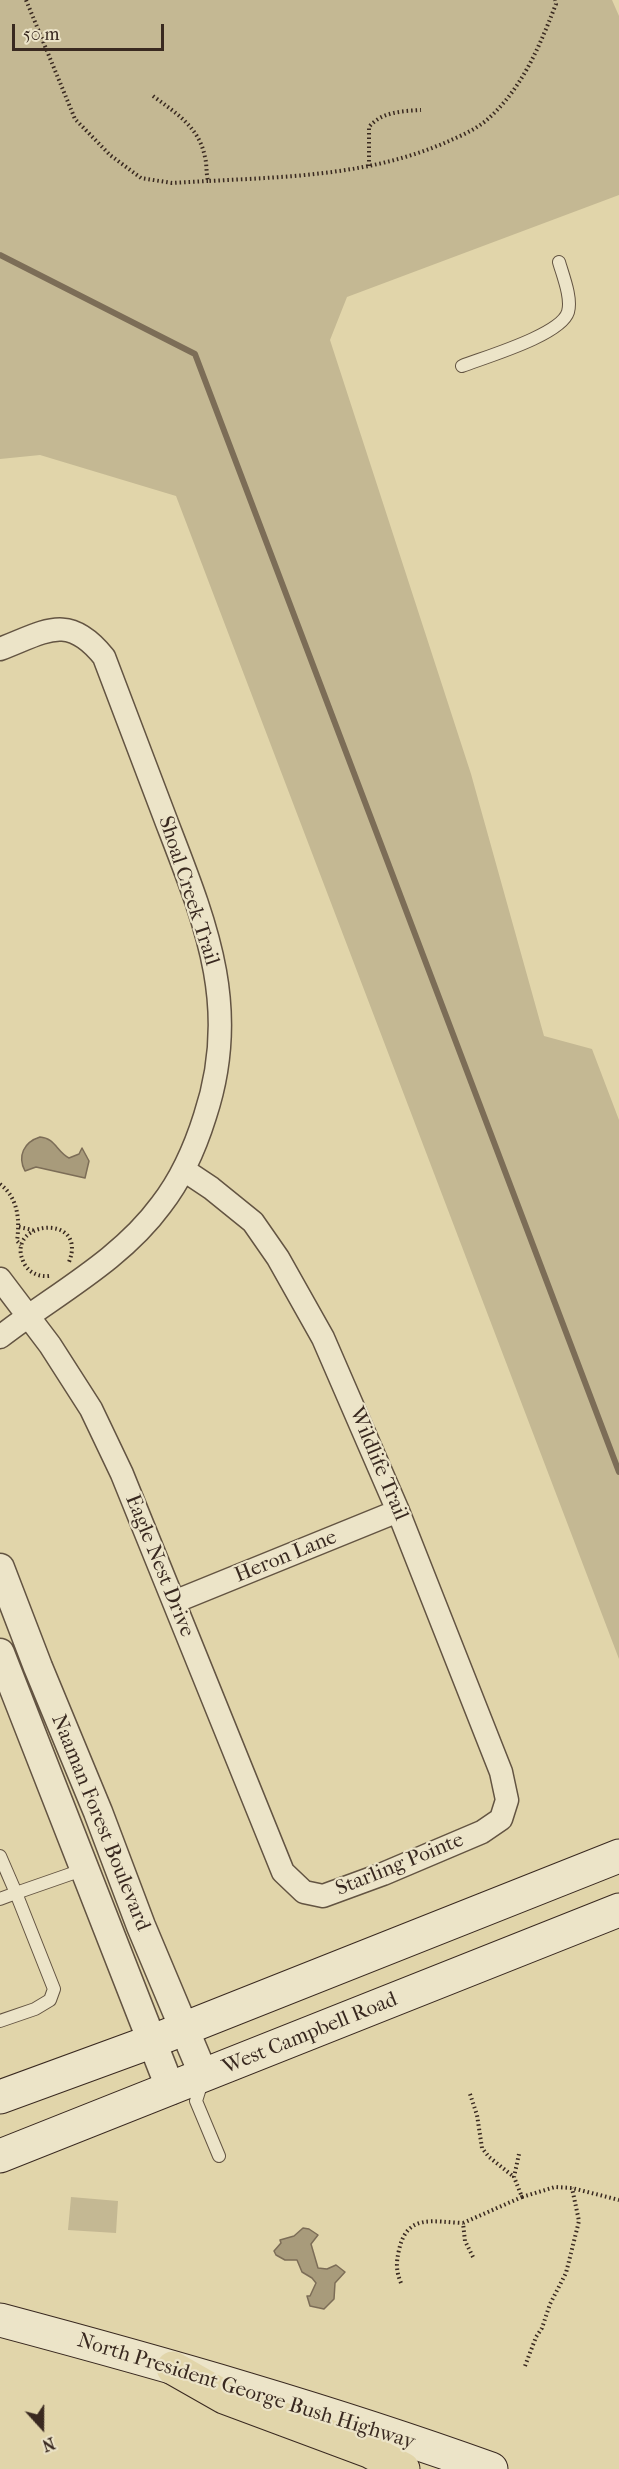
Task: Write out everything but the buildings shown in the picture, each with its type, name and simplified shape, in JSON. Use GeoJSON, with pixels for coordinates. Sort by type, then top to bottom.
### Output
{"type":"FeatureCollection","features":[{"type":"Feature","properties":{"kind":"highway"},"geometry":{"type":"LineString","coordinates":[[174,2368],[224,2397],[369,2451],[403,2469]]}},
{"type":"Feature","properties":{"kind":"main road"},"geometry":{"type":"LineString","coordinates":[[0,2097],[153,2041],[619,1856]]}},
{"type":"Feature","properties":{"kind":"main road","name":"West Campbell Road"},"geometry":{"type":"LineString","coordinates":[[0,2156],[190,2089],[619,1910]]}},
{"type":"Feature","properties":{"kind":"main road","name":"North President George Bush Highway"},"geometry":{"type":"LineString","coordinates":[[0,2320],[174,2368],[423,2444],[491,2469]]}},
{"type":"Feature","properties":{"kind":"street","name":"Shoal Creek Trail"},"geometry":{"type":"LineString","coordinates":[[0,649],[48,629],[74,630],[93,643],[104,657],[187,875],[212,948],[221,1006],[218,1072],[197,1141],[184,1170],[161,1206],[111,1256],[0,1337]]}},
{"type":"Feature","properties":{"kind":"street","name":"Wildlife Trail"},"geometry":{"type":"LineString","coordinates":[[184,1170],[211,1188],[253,1222],[278,1258],[323,1338],[398,1511],[501,1772],[507,1800]]}},
{"type":"Feature","properties":{"kind":"street","name":"Eagle Nest Drive"},"geometry":{"type":"LineString","coordinates":[[0,1279],[50,1345],[91,1409],[122,1473],[283,1872]]}},
{"type":"Feature","properties":{"kind":"street","name":"Heron Lane"},"geometry":{"type":"LineString","coordinates":[[174,1602],[398,1511]]}},
{"type":"Feature","properties":{"kind":"street","name":"Naaman Forest Boulevard"},"geometry":{"type":"LineString","coordinates":[[0,1568],[141,1926],[185,2028],[190,2089]]}},
{"type":"Feature","properties":{"kind":"street"},"geometry":{"type":"LineString","coordinates":[[0,1642],[6,1644],[20,1658],[53,1704]]}},
{"type":"Feature","properties":{"kind":"street","name":"Naaman Forest Boulevard"},"geometry":{"type":"LineString","coordinates":[[0,1653],[153,2041],[190,2089]]}},
{"type":"Feature","properties":{"kind":"street","name":"Starling Pointe"},"geometry":{"type":"LineString","coordinates":[[283,1872],[304,1893],[323,1896],[383,1874],[482,1832],[501,1819],[507,1800]]}},
{"type":"Feature","properties":{"kind":"lane"},"geometry":{"type":"LineString","coordinates":[[462,366],[551,332],[564,321],[569,310],[568,297],[559,262]]}},
{"type":"Feature","properties":{"kind":"lane"},"geometry":{"type":"LineString","coordinates":[[0,1856],[54,1989],[50,2000],[35,2009],[0,2021]]}},
{"type":"Feature","properties":{"kind":"lane"},"geometry":{"type":"LineString","coordinates":[[0,1899],[85,1869]]}},
{"type":"Feature","properties":{"kind":"lane"},"geometry":{"type":"LineString","coordinates":[[190,2089],[219,2156]]}},
{"type":"Feature","properties":{"kind":"path"},"geometry":{"type":"LineString","coordinates":[[26,0],[75,119],[110,155],[141,178],[172,183],[286,176],[369,166],[430,149],[465,134],[489,118],[509,95],[532,62],[556,4],[555,0]]}},
{"type":"Feature","properties":{"kind":"path"},"geometry":{"type":"LineString","coordinates":[[153,96],[192,128],[201,143],[208,181]]}},
{"type":"Feature","properties":{"kind":"path"},"geometry":{"type":"LineString","coordinates":[[369,166],[369,127],[374,120],[390,113],[421,110]]}},
{"type":"Feature","properties":{"kind":"path"},"geometry":{"type":"LineString","coordinates":[[0,1184],[16,1203],[19,1227],[17,1241],[21,1246]]}},
{"type":"Feature","properties":{"kind":"path"},"geometry":{"type":"LineString","coordinates":[[23,1274],[21,1246],[23,1239],[33,1230],[44,1226],[59,1230],[65,1235],[71,1248],[76,1251]]}},
{"type":"Feature","properties":{"kind":"path"},"geometry":{"type":"LineString","coordinates":[[19,1227],[33,1230]]}},
{"type":"Feature","properties":{"kind":"path"},"geometry":{"type":"LineString","coordinates":[[67,1265],[71,1248]]}},
{"type":"Feature","properties":{"kind":"path"},"geometry":{"type":"LineString","coordinates":[[24,1264],[37,1275],[53,1275]]}},
{"type":"Feature","properties":{"kind":"path"},"geometry":{"type":"LineString","coordinates":[[470,2094],[477,2115],[482,2148],[489,2157],[514,2177],[522,2197]]}},
{"type":"Feature","properties":{"kind":"path"},"geometry":{"type":"LineString","coordinates":[[514,2177],[519,2154]]}},
{"type":"Feature","properties":{"kind":"path"},"geometry":{"type":"LineString","coordinates":[[400,2283],[396,2272],[401,2238],[411,2226],[421,2222],[463,2223],[522,2197],[555,2187],[572,2188],[619,2200]]}},
{"type":"Feature","properties":{"kind":"path"},"geometry":{"type":"LineString","coordinates":[[525,2366],[550,2304],[566,2274],[579,2221],[572,2188]]}},
{"type":"Feature","properties":{"kind":"path"},"geometry":{"type":"LineString","coordinates":[[463,2223],[465,2241],[473,2257]]}},
{"type":"Feature","properties":{"kind":"shaded area"},"geometry":{"type":"Polygon","coordinates":[[[0,0],[612,0],[619,16],[619,195],[347,297],[330,340],[471,774],[544,1036],[592,1049],[619,1120],[619,1659],[176,496],[40,455],[0,459],[0,0]]]}},
{"type":"Feature","properties":{"kind":"shaded area"},"geometry":{"type":"Polygon","coordinates":[[[40,1137],[49,1140],[69,1158],[79,1154],[82,1148],[89,1161],[85,1178],[36,1167],[25,1171],[22,1160],[24,1150],[30,1142],[40,1137]]]}},
{"type":"Feature","properties":{"kind":"shaded area"},"geometry":{"type":"Polygon","coordinates":[[[71,2197],[118,2201],[116,2233],[68,2230],[71,2197]]]}},
{"type":"Feature","properties":{"kind":"shaded area"},"geometry":{"type":"Polygon","coordinates":[[[303,2228],[318,2235],[311,2244],[318,2268],[327,2269],[336,2265],[345,2272],[335,2283],[334,2299],[324,2309],[310,2306],[307,2296],[310,2296],[316,2283],[302,2272],[297,2260],[285,2260],[276,2255],[274,2251],[281,2243],[280,2240],[294,2236],[303,2228]]]}},
{"type":"Feature","properties":{"kind":"waterway"},"geometry":{"type":"LineString","coordinates":[[0,255],[195,354],[619,1472]]}}]}
